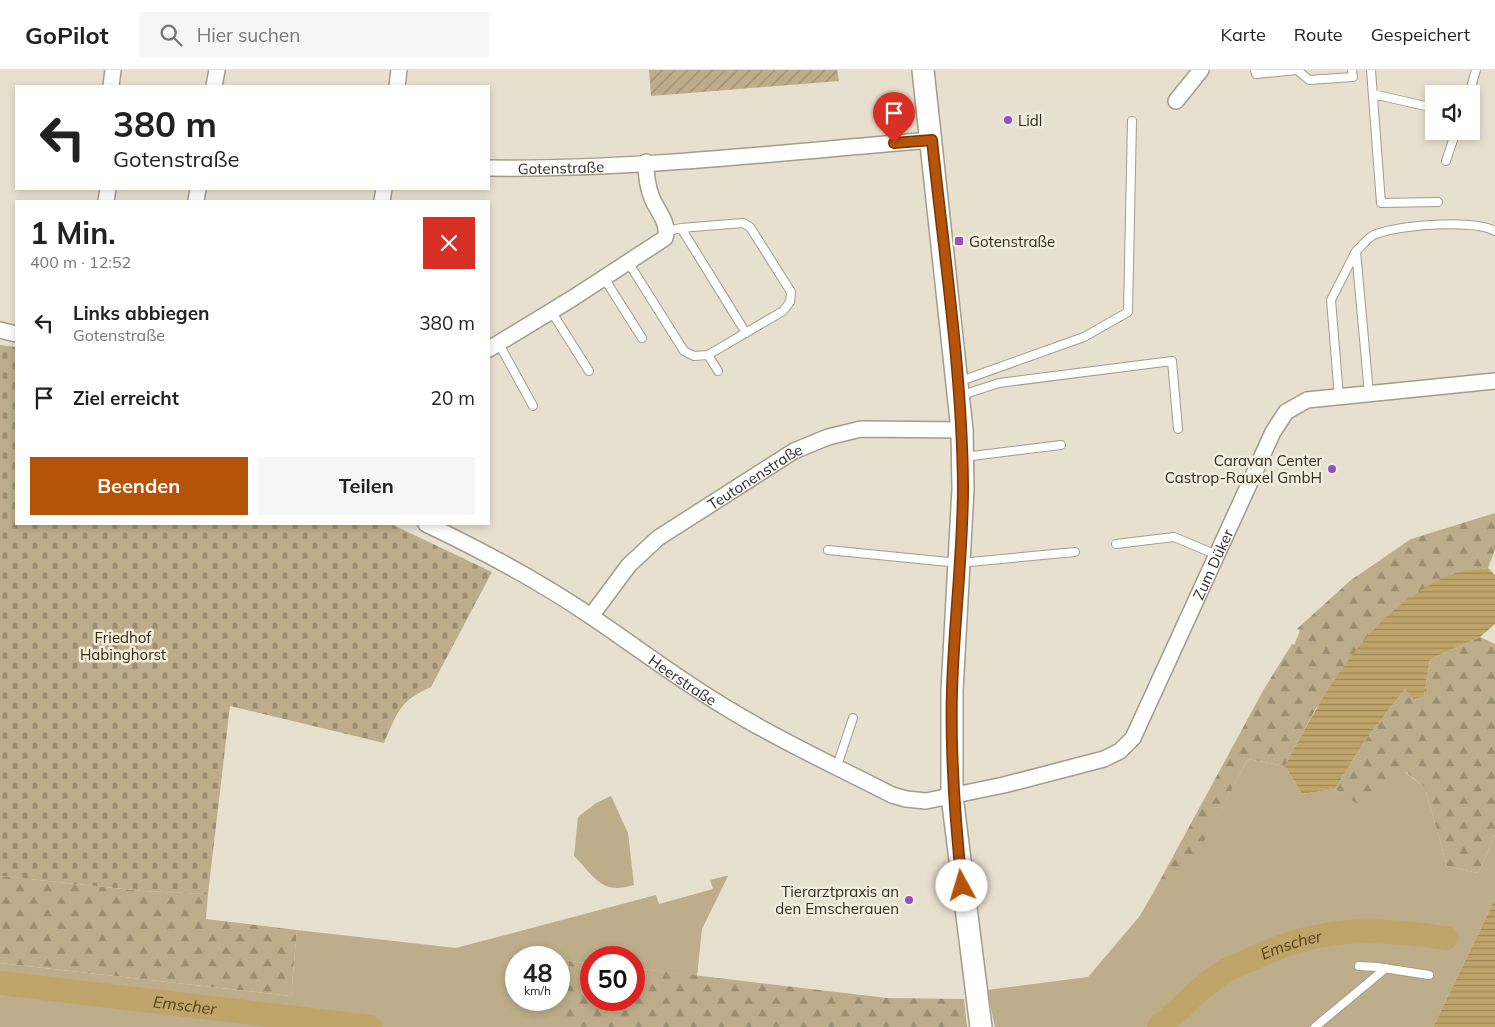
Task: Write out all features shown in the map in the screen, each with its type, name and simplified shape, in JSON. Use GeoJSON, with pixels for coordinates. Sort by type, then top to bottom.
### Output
{"type":"FeatureCollection","features":[{"type":"Feature","properties":{"kind":"main road"},"geometry":{"type":"LineString","coordinates":[[923,70],[962,430],[952,691],[952,796],[981,1027]]}},
{"type":"Feature","properties":{"kind":"street"},"geometry":{"type":"LineString","coordinates":[[111,85],[113,70]]}},
{"type":"Feature","properties":{"kind":"street"},"geometry":{"type":"LineString","coordinates":[[214,85],[217,70]]}},
{"type":"Feature","properties":{"kind":"street"},"geometry":{"type":"LineString","coordinates":[[397,85],[399,70]]}},
{"type":"Feature","properties":{"kind":"street"},"geometry":{"type":"LineString","coordinates":[[1176,101],[1201,70]]}},
{"type":"Feature","properties":{"kind":"street","name":"Gotenstraße"},"geometry":{"type":"LineString","coordinates":[[490,168],[542,169],[932,140]]}},
{"type":"Feature","properties":{"kind":"street"},"geometry":{"type":"LineString","coordinates":[[494,346],[604,278],[665,238],[674,230],[652,198],[647,181],[646,162]]}},
{"type":"Feature","properties":{"kind":"street"},"geometry":{"type":"LineString","coordinates":[[0,330],[15,334]]}},
{"type":"Feature","properties":{"kind":"street","name":"Zum Düker"},"geometry":{"type":"LineString","coordinates":[[952,796],[1104,759],[1120,751],[1133,738],[1273,432],[1286,412],[1307,400],[1495,381]]}},
{"type":"Feature","properties":{"kind":"street","name":"Teutonenstraße"},"geometry":{"type":"LineString","coordinates":[[591,616],[629,565],[658,538],[794,451],[828,437],[861,429],[962,430]]}},
{"type":"Feature","properties":{"kind":"street","name":"Heerstraße"},"geometry":{"type":"LineString","coordinates":[[428,525],[489,554],[591,616],[668,671],[730,710],[892,795],[926,802],[952,796]]}},
{"type":"Feature","properties":{"kind":"lane"},"geometry":{"type":"LineString","coordinates":[[1256,70],[1256,74],[1297,70],[1309,80],[1353,77],[1352,70]]}},
{"type":"Feature","properties":{"kind":"lane"},"geometry":{"type":"LineString","coordinates":[[1371,70],[1381,203],[1438,202]]}},
{"type":"Feature","properties":{"kind":"lane"},"geometry":{"type":"LineString","coordinates":[[1471,85],[1476,70]]}},
{"type":"Feature","properties":{"kind":"lane"},"geometry":{"type":"LineString","coordinates":[[1373,94],[1425,106]]}},
{"type":"Feature","properties":{"kind":"lane"},"geometry":{"type":"LineString","coordinates":[[959,389],[1084,337],[1128,312],[1132,121]]}},
{"type":"Feature","properties":{"kind":"lane"},"geometry":{"type":"LineString","coordinates":[[1446,161],[1453,140]]}},
{"type":"Feature","properties":{"kind":"lane"},"geometry":{"type":"LineString","coordinates":[[628,262],[684,351],[694,356],[708,355],[746,333],[783,311],[790,302],[791,292],[750,227],[743,223],[674,230],[746,333]]}},
{"type":"Feature","properties":{"kind":"lane"},"geometry":{"type":"LineString","coordinates":[[1339,397],[1330,300],[1356,251],[1375,234],[1439,224],[1485,226],[1495,231]]}},
{"type":"Feature","properties":{"kind":"lane"},"geometry":{"type":"LineString","coordinates":[[1356,251],[1369,394]]}},
{"type":"Feature","properties":{"kind":"lane"},"geometry":{"type":"LineString","coordinates":[[604,278],[642,338]]}},
{"type":"Feature","properties":{"kind":"lane"},"geometry":{"type":"LineString","coordinates":[[551,311],[589,371]]}},
{"type":"Feature","properties":{"kind":"lane"},"geometry":{"type":"LineString","coordinates":[[494,346],[533,406]]}},
{"type":"Feature","properties":{"kind":"lane"},"geometry":{"type":"LineString","coordinates":[[708,355],[718,372]]}},
{"type":"Feature","properties":{"kind":"lane"},"geometry":{"type":"LineString","coordinates":[[959,389],[1172,360],[1178,429]]}},
{"type":"Feature","properties":{"kind":"lane"},"geometry":{"type":"LineString","coordinates":[[962,458],[1061,445]]}},
{"type":"Feature","properties":{"kind":"lane"},"geometry":{"type":"LineString","coordinates":[[1116,544],[1174,537],[1216,555]]}},
{"type":"Feature","properties":{"kind":"lane"},"geometry":{"type":"LineString","coordinates":[[828,550],[958,563],[1075,552]]}},
{"type":"Feature","properties":{"kind":"lane"},"geometry":{"type":"LineString","coordinates":[[837,766],[853,718]]}},
{"type":"Feature","properties":{"kind":"lane"},"geometry":{"type":"LineString","coordinates":[[1359,966],[1386,968],[1428,976]]}},
{"type":"Feature","properties":{"kind":"lane"},"geometry":{"type":"LineString","coordinates":[[1314,1027],[1386,968]]}},
{"type":"Feature","properties":{"kind":"green space"},"geometry":{"type":"Polygon","coordinates":[[[649,70],[837,70],[839,81],[651,96],[649,70]]]}},
{"type":"Feature","properties":{"kind":"green space","name":"Friedhof Habinghorst"},"geometry":{"type":"Polygon","coordinates":[[[0,345],[15,347],[15,525],[393,525],[492,572],[431,687],[412,697],[406,703],[392,723],[384,743],[230,706],[208,894],[143,891],[0,876],[0,345]]]}},
{"type":"Feature","properties":{"kind":"green space"},"geometry":{"type":"Polygon","coordinates":[[[1495,513],[1495,550],[1488,568],[1451,574],[1316,708],[1285,766],[1248,759],[1192,864],[1152,895],[1264,689],[1292,644],[1294,645],[1300,631],[1297,629],[1351,580],[1411,539],[1495,513]]]}},
{"type":"Feature","properties":{"kind":"green space"},"geometry":{"type":"Polygon","coordinates":[[[1480,637],[1495,644],[1495,835],[1478,873],[1447,866],[1425,788],[1406,772],[1359,805],[1335,789],[1364,742],[1405,689],[1424,696],[1430,659],[1480,637]]]}},
{"type":"Feature","properties":{"kind":"green space"},"geometry":{"type":"Polygon","coordinates":[[[1248,759],[1285,766],[1302,794],[1335,789],[1359,804],[1405,772],[1425,788],[1447,866],[1478,873],[1495,835],[1495,899],[1433,1027],[995,1027],[987,990],[1088,977],[1139,917],[1152,895],[1192,863],[1248,759]]]}},
{"type":"Feature","properties":{"kind":"green space"},"geometry":{"type":"Polygon","coordinates":[[[611,796],[628,833],[634,885],[623,888],[606,886],[594,877],[574,856],[578,817],[596,803],[611,796]]]}},
{"type":"Feature","properties":{"kind":"green space"},"geometry":{"type":"Polygon","coordinates":[[[0,876],[143,891],[208,894],[206,919],[297,930],[291,996],[0,963],[0,876]]]}},
{"type":"Feature","properties":{"kind":"green space"},"geometry":{"type":"Polygon","coordinates":[[[728,876],[702,929],[697,976],[645,969],[645,946],[580,946],[580,962],[570,961],[570,946],[505,946],[505,1011],[564,1011],[562,1027],[0,1027],[0,963],[291,996],[297,930],[456,948],[656,895],[659,904],[713,889],[710,880],[728,876]]]}},
{"type":"Feature","properties":{"kind":"green space"},"geometry":{"type":"Polygon","coordinates":[[[570,961],[580,962],[580,1011],[645,1011],[645,969],[887,998],[964,999],[967,1027],[561,1027],[563,1011],[570,1011],[570,961]]]}},
{"type":"Feature","properties":{"kind":"shaded area"},"geometry":{"type":"Polygon","coordinates":[[[1488,568],[1495,575],[1495,624],[1480,637],[1430,659],[1424,696],[1414,699],[1405,689],[1364,742],[1335,789],[1302,794],[1285,766],[1333,682],[1372,631],[1421,590],[1454,573],[1488,568]]]}},
{"type":"Feature","properties":{"kind":"shaded area"},"geometry":{"type":"Polygon","coordinates":[[[1495,899],[1495,1027],[1433,1027],[1495,899]]]}},
{"type":"Feature","properties":{"kind":"waterway","name":"Emscher"},"geometry":{"type":"LineString","coordinates":[[1159,1027],[1223,972],[1278,948],[1302,940],[1325,935],[1371,931],[1420,934],[1446,938]]}},
{"type":"Feature","properties":{"kind":"waterway","name":"Emscher"},"geometry":{"type":"LineString","coordinates":[[0,983],[370,1027]]}},
{"type":"Feature","properties":{"kind":"place","name":"Lidl"},"geometry":{"type":"Point","coordinates":[1008,120]}},
{"type":"Feature","properties":{"kind":"place","name":"Gotenstraße"},"geometry":{"type":"Point","coordinates":[959,241]}},
{"type":"Feature","properties":{"kind":"place","name":"Caravan Center Castrop-Rauxel GmbH"},"geometry":{"type":"Point","coordinates":[1332,469]}},
{"type":"Feature","properties":{"kind":"place","name":"Tierarztpraxis an den Emscherauen"},"geometry":{"type":"Point","coordinates":[909,900]}},
{"type":"Feature","properties":{"kind":"route"},"geometry":{"type":"LineString","coordinates":[[894,143],[932,140],[959,396],[962,430],[963,489],[952,691],[952,796],[962,886]]}}]}
